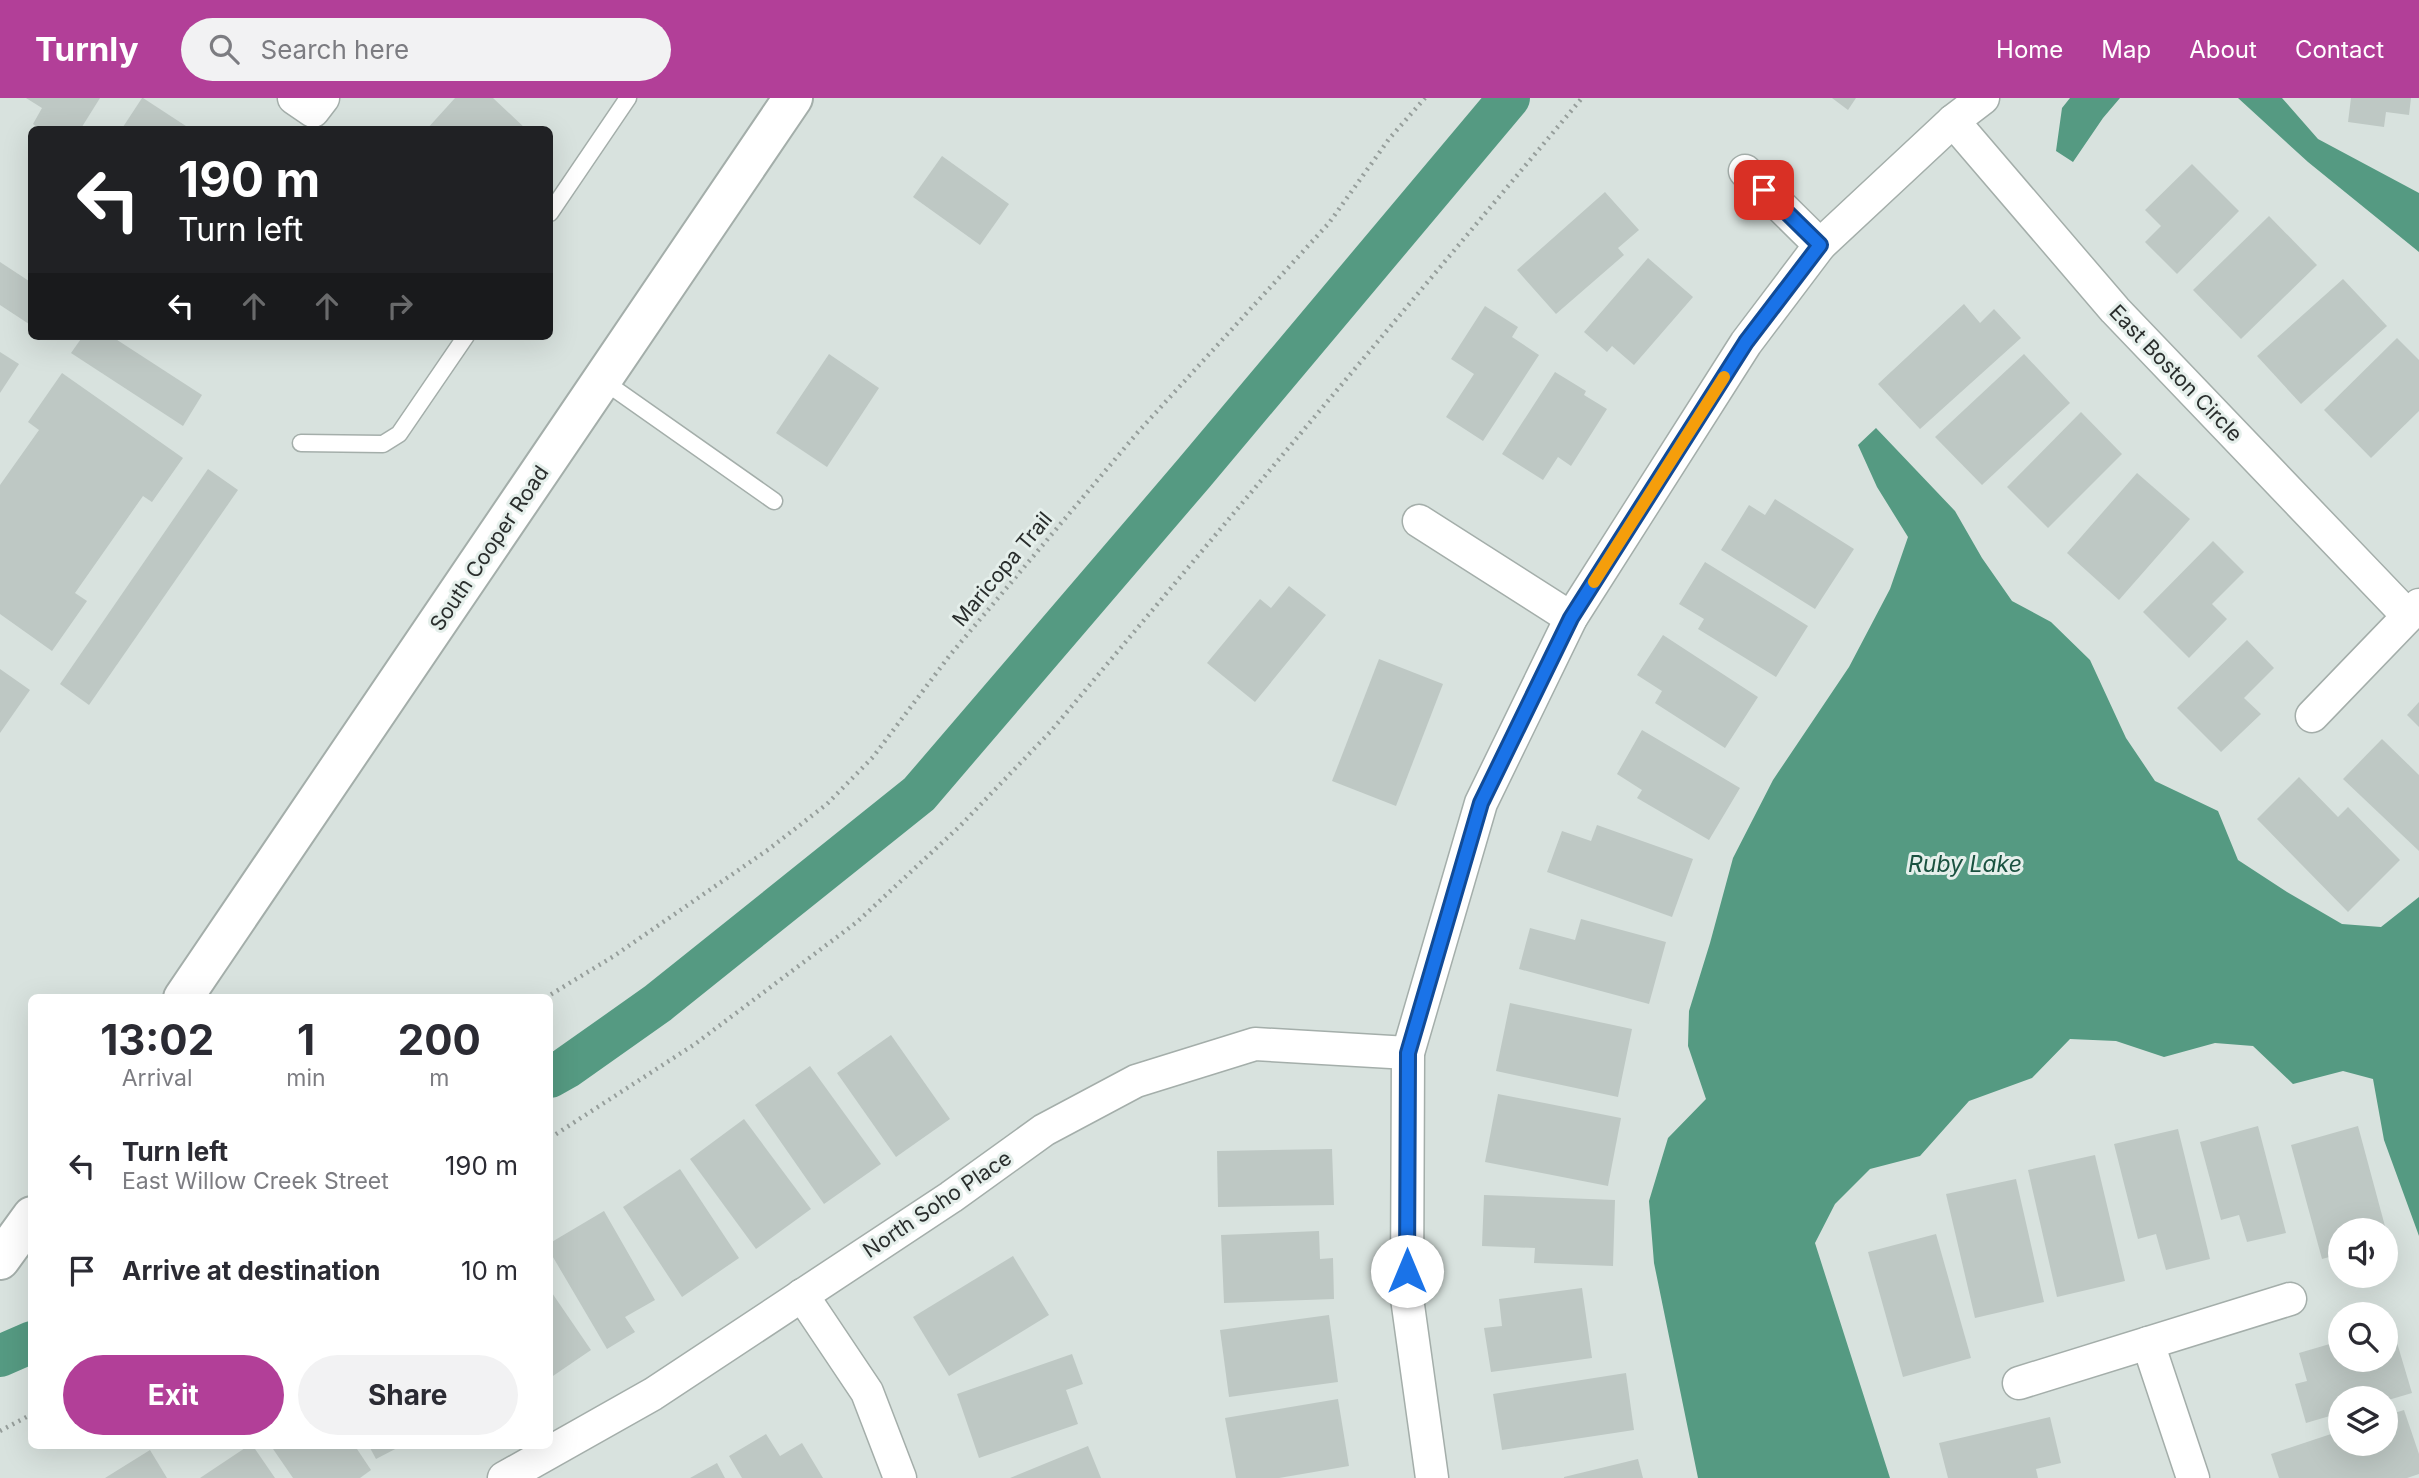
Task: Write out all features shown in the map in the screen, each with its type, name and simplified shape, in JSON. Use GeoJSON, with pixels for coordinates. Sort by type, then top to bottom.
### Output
{"type":"FeatureCollection","features":[{"type":"Feature","properties":{"kind":"main road","name":"South Cooper Road"},"geometry":{"type":"LineString","coordinates":[[186,994],[793,98]]}},
{"type":"Feature","properties":{"kind":"main road"},"geometry":{"type":"LineString","coordinates":[[0,1260],[28,1222]]}},
{"type":"Feature","properties":{"kind":"street"},"geometry":{"type":"LineString","coordinates":[[1432,1478],[1407,1298],[1408,1053],[1481,803],[1571,618],[1746,342],[1820,245],[1953,121],[1983,98]]}},
{"type":"Feature","properties":{"kind":"street","name":"East Boston Circle"},"geometry":{"type":"LineString","coordinates":[[1953,121],[2115,310],[2414,610],[2312,716]]}},
{"type":"Feature","properties":{"kind":"street"},"geometry":{"type":"LineString","coordinates":[[1745,171],[1820,245]]}},
{"type":"Feature","properties":{"kind":"street"},"geometry":{"type":"LineString","coordinates":[[1419,521],[1571,618]]}},
{"type":"Feature","properties":{"kind":"street","name":"North Soho Place"},"geometry":{"type":"LineString","coordinates":[[504,1478],[653,1394],[951,1197],[1044,1130],[1136,1080],[1255,1044],[1408,1053]]}},
{"type":"Feature","properties":{"kind":"street"},"geometry":{"type":"LineString","coordinates":[[802,1295],[867,1392],[900,1478]]}},
{"type":"Feature","properties":{"kind":"street"},"geometry":{"type":"LineString","coordinates":[[2019,1382],[2290,1299]]}},
{"type":"Feature","properties":{"kind":"street"},"geometry":{"type":"LineString","coordinates":[[2148,1343],[2193,1478]]}},
{"type":"Feature","properties":{"kind":"lane"},"geometry":{"type":"LineString","coordinates":[[553,209],[628,98]]}},
{"type":"Feature","properties":{"kind":"lane"},"geometry":{"type":"LineString","coordinates":[[301,443],[383,444],[399,434],[463,340]]}},
{"type":"Feature","properties":{"kind":"lane"},"geometry":{"type":"LineString","coordinates":[[603,380],[774,501]]}},
{"type":"Feature","properties":{"kind":"path","name":"Maricopa Trail"},"geometry":{"type":"LineString","coordinates":[[552,994],[614,956],[769,849],[827,804],[873,757],[950,654],[1138,432],[1329,223],[1389,139],[1425,98]]}},
{"type":"Feature","properties":{"kind":"path"},"geometry":{"type":"LineString","coordinates":[[553,1136],[695,1044],[857,922],[960,826],[1051,731],[1582,98]]}},
{"type":"Feature","properties":{"kind":"path"},"geometry":{"type":"LineString","coordinates":[[0,1431],[28,1415]]}},
{"type":"Feature","properties":{"kind":"water"},"geometry":{"type":"Polygon","coordinates":[[[2070,98],[2120,98],[2073,162],[2056,151],[2062,108],[2070,98]]]}},
{"type":"Feature","properties":{"kind":"water"},"geometry":{"type":"Polygon","coordinates":[[[2238,98],[2282,98],[2318,139],[2419,193],[2419,252],[2308,162],[2238,98]]]}},
{"type":"Feature","properties":{"kind":"water","name":"Ruby Lake"},"geometry":{"type":"Polygon","coordinates":[[[1876,428],[1955,511],[1982,558],[2012,601],[2051,622],[2090,660],[2126,738],[2155,781],[2218,811],[2238,860],[2342,924],[2381,927],[2419,897],[2419,1236],[2384,1140],[2373,1079],[2343,1071],[2293,1084],[2253,1046],[2215,1043],[2164,1057],[2116,1041],[2070,1039],[2032,1078],[1969,1101],[1920,1156],[1870,1169],[1835,1204],[1815,1243],[1890,1478],[1698,1478],[1654,1263],[1649,1201],[1668,1138],[1706,1099],[1688,1046],[1689,1011],[1733,858],[1773,780],[1849,667],[1890,589],[1908,537],[1877,487],[1858,445],[1876,428]]]}},
{"type":"Feature","properties":{"kind":"building"},"geometry":{"type":"Polygon","coordinates":[[[26,98],[100,98],[82,126],[36,126],[33,124],[42,108],[26,98]]]}},
{"type":"Feature","properties":{"kind":"building"},"geometry":{"type":"Polygon","coordinates":[[[143,98],[186,126],[124,126],[143,98]]]}},
{"type":"Feature","properties":{"kind":"building"},"geometry":{"type":"Polygon","coordinates":[[[455,98],[493,98],[523,126],[430,126],[455,98]]]}},
{"type":"Feature","properties":{"kind":"building"},"geometry":{"type":"Polygon","coordinates":[[[1832,98],[1856,98],[1848,110],[1832,98]]]}},
{"type":"Feature","properties":{"kind":"building"},"geometry":{"type":"Polygon","coordinates":[[[2351,98],[2411,98],[2409,115],[2386,112],[2384,127],[2348,122],[2351,98]]]}},
{"type":"Feature","properties":{"kind":"building"},"geometry":{"type":"Polygon","coordinates":[[[942,156],[1009,204],[980,245],[913,197],[942,156]]]}},
{"type":"Feature","properties":{"kind":"building"},"geometry":{"type":"Polygon","coordinates":[[[2192,164],[2239,211],[2177,274],[2145,242],[2161,226],[2145,210],[2192,164]]]}},
{"type":"Feature","properties":{"kind":"building"},"geometry":{"type":"Polygon","coordinates":[[[1605,192],[1639,230],[1618,248],[1624,255],[1556,314],[1517,270],[1605,192]]]}},
{"type":"Feature","properties":{"kind":"building"},"geometry":{"type":"Polygon","coordinates":[[[2269,216],[2317,265],[2241,339],[2193,290],[2269,216]]]}},
{"type":"Feature","properties":{"kind":"building"},"geometry":{"type":"Polygon","coordinates":[[[1648,258],[1693,297],[1634,365],[1612,346],[1607,352],[1584,332],[1648,258]]]}},
{"type":"Feature","properties":{"kind":"building"},"geometry":{"type":"Polygon","coordinates":[[[0,262],[28,280],[28,323],[0,305],[0,262]]]}},
{"type":"Feature","properties":{"kind":"building"},"geometry":{"type":"Polygon","coordinates":[[[2343,279],[2387,326],[2301,404],[2257,356],[2343,279]]]}},
{"type":"Feature","properties":{"kind":"building"},"geometry":{"type":"Polygon","coordinates":[[[1964,304],[1980,323],[1994,309],[2021,338],[1920,429],[1878,384],[1964,304]]]}},
{"type":"Feature","properties":{"kind":"building"},"geometry":{"type":"Polygon","coordinates":[[[1485,306],[1518,327],[1512,337],[1539,355],[1483,441],[1446,417],[1474,374],[1451,359],[1485,306]]]}},
{"type":"Feature","properties":{"kind":"building"},"geometry":{"type":"Polygon","coordinates":[[[2397,338],[2419,360],[2419,411],[2371,458],[2324,410],[2397,338]]]}},
{"type":"Feature","properties":{"kind":"building"},"geometry":{"type":"Polygon","coordinates":[[[80,340],[117,340],[202,395],[183,426],[71,353],[80,340]]]}},
{"type":"Feature","properties":{"kind":"building"},"geometry":{"type":"Polygon","coordinates":[[[0,352],[19,364],[0,393],[0,352]]]}},
{"type":"Feature","properties":{"kind":"building"},"geometry":{"type":"Polygon","coordinates":[[[829,354],[879,388],[827,467],[776,433],[829,354]]]}},
{"type":"Feature","properties":{"kind":"building"},"geometry":{"type":"Polygon","coordinates":[[[2024,354],[2070,403],[1982,485],[1935,437],[2024,354]]]}},
{"type":"Feature","properties":{"kind":"building"},"geometry":{"type":"Polygon","coordinates":[[[1555,372],[1586,391],[1584,395],[1607,409],[1571,466],[1558,457],[1543,480],[1502,454],[1555,372]]]}},
{"type":"Feature","properties":{"kind":"building"},"geometry":{"type":"Polygon","coordinates":[[[62,373],[183,458],[152,502],[143,496],[75,593],[87,601],[52,651],[0,614],[0,485],[39,430],[28,422],[62,373]]]}},
{"type":"Feature","properties":{"kind":"building"},"geometry":{"type":"Polygon","coordinates":[[[2081,412],[2122,454],[2048,528],[2007,487],[2081,412]]]}},
{"type":"Feature","properties":{"kind":"building"},"geometry":{"type":"Polygon","coordinates":[[[208,469],[238,490],[89,705],[60,684],[208,469]]]}},
{"type":"Feature","properties":{"kind":"building"},"geometry":{"type":"Polygon","coordinates":[[[2137,473],[2190,519],[2119,600],[2067,553],[2137,473]]]}},
{"type":"Feature","properties":{"kind":"building"},"geometry":{"type":"Polygon","coordinates":[[[1775,499],[1854,549],[1815,609],[1721,550],[1749,505],[1765,515],[1775,499]]]}},
{"type":"Feature","properties":{"kind":"building"},"geometry":{"type":"Polygon","coordinates":[[[2213,541],[2244,572],[2212,604],[2227,619],[2189,658],[2143,612],[2213,541]]]}},
{"type":"Feature","properties":{"kind":"building"},"geometry":{"type":"Polygon","coordinates":[[[1705,562],[1808,626],[1776,677],[1698,629],[1704,619],[1679,604],[1705,562]]]}},
{"type":"Feature","properties":{"kind":"building"},"geometry":{"type":"Polygon","coordinates":[[[1289,586],[1326,615],[1255,702],[1207,663],[1260,599],[1271,608],[1289,586]]]}},
{"type":"Feature","properties":{"kind":"building"},"geometry":{"type":"Polygon","coordinates":[[[1663,635],[1758,697],[1725,748],[1655,703],[1662,691],[1637,675],[1663,635]]]}},
{"type":"Feature","properties":{"kind":"building"},"geometry":{"type":"Polygon","coordinates":[[[2247,640],[2274,668],[2244,698],[2261,714],[2221,752],[2177,708],[2247,640]]]}},
{"type":"Feature","properties":{"kind":"building"},"geometry":{"type":"Polygon","coordinates":[[[1379,659],[1443,684],[1396,806],[1332,781],[1379,659]]]}},
{"type":"Feature","properties":{"kind":"building"},"geometry":{"type":"Polygon","coordinates":[[[0,669],[30,690],[0,733],[0,669]]]}},
{"type":"Feature","properties":{"kind":"building"},"geometry":{"type":"Polygon","coordinates":[[[2419,702],[2419,727],[2407,715],[2419,702]]]}},
{"type":"Feature","properties":{"kind":"building"},"geometry":{"type":"Polygon","coordinates":[[[1642,730],[1740,788],[1709,840],[1637,798],[1642,790],[1617,774],[1642,730]]]}},
{"type":"Feature","properties":{"kind":"building"},"geometry":{"type":"Polygon","coordinates":[[[2382,739],[2419,775],[2419,851],[2343,779],[2382,739]]]}},
{"type":"Feature","properties":{"kind":"building"},"geometry":{"type":"Polygon","coordinates":[[[2299,777],[2338,817],[2348,807],[2400,860],[2348,912],[2257,819],[2299,777]]]}},
{"type":"Feature","properties":{"kind":"building"},"geometry":{"type":"Polygon","coordinates":[[[1597,825],[1693,859],[1672,917],[1547,872],[1562,831],[1591,841],[1597,825]]]}},
{"type":"Feature","properties":{"kind":"building"},"geometry":{"type":"Polygon","coordinates":[[[1581,919],[1666,942],[1649,1004],[1519,969],[1530,928],[1575,940],[1581,919]]]}},
{"type":"Feature","properties":{"kind":"building"},"geometry":{"type":"Polygon","coordinates":[[[1510,1003],[1632,1029],[1618,1097],[1496,1071],[1510,1003]]]}},
{"type":"Feature","properties":{"kind":"building"},"geometry":{"type":"Polygon","coordinates":[[[891,1035],[950,1119],[896,1157],[837,1073],[891,1035]]]}},
{"type":"Feature","properties":{"kind":"building"},"geometry":{"type":"Polygon","coordinates":[[[810,1066],[881,1164],[824,1204],[755,1105],[810,1066]]]}},
{"type":"Feature","properties":{"kind":"building"},"geometry":{"type":"Polygon","coordinates":[[[1498,1094],[1621,1118],[1608,1186],[1485,1162],[1498,1094]]]}},
{"type":"Feature","properties":{"kind":"building"},"geometry":{"type":"Polygon","coordinates":[[[744,1119],[811,1209],[756,1249],[690,1159],[744,1119]]]}},
{"type":"Feature","properties":{"kind":"building"},"geometry":{"type":"Polygon","coordinates":[[[2258,1126],[2286,1233],[2247,1242],[2239,1215],[2221,1220],[2200,1142],[2258,1126]]]}},
{"type":"Feature","properties":{"kind":"building"},"geometry":{"type":"Polygon","coordinates":[[[2358,1126],[2383,1218],[2328,1218],[2328,1257],[2322,1259],[2291,1145],[2358,1126]]]}},
{"type":"Feature","properties":{"kind":"building"},"geometry":{"type":"Polygon","coordinates":[[[2178,1129],[2210,1259],[2166,1270],[2156,1234],[2138,1239],[2114,1144],[2178,1129]]]}},
{"type":"Feature","properties":{"kind":"building"},"geometry":{"type":"Polygon","coordinates":[[[1332,1149],[1334,1205],[1218,1207],[1217,1151],[1332,1149]]]}},
{"type":"Feature","properties":{"kind":"building"},"geometry":{"type":"Polygon","coordinates":[[[2095,1155],[2125,1281],[2057,1297],[2028,1170],[2095,1155]]]}},
{"type":"Feature","properties":{"kind":"building"},"geometry":{"type":"Polygon","coordinates":[[[680,1169],[739,1258],[682,1297],[623,1207],[680,1169]]]}},
{"type":"Feature","properties":{"kind":"building"},"geometry":{"type":"Polygon","coordinates":[[[2016,1179],[2044,1302],[1975,1318],[1946,1194],[2016,1179]]]}},
{"type":"Feature","properties":{"kind":"building"},"geometry":{"type":"Polygon","coordinates":[[[1484,1195],[1615,1200],[1613,1266],[1534,1263],[1535,1248],[1482,1246],[1484,1195]]]}},
{"type":"Feature","properties":{"kind":"building"},"geometry":{"type":"Polygon","coordinates":[[[604,1211],[655,1300],[625,1317],[635,1332],[607,1349],[553,1257],[553,1241],[604,1211]]]}},
{"type":"Feature","properties":{"kind":"building"},"geometry":{"type":"Polygon","coordinates":[[[1319,1231],[1320,1259],[1333,1258],[1334,1299],[1224,1303],[1221,1235],[1319,1231]]]}},
{"type":"Feature","properties":{"kind":"building"},"geometry":{"type":"Polygon","coordinates":[[[1936,1234],[1971,1358],[1903,1377],[1868,1252],[1936,1234]]]}},
{"type":"Feature","properties":{"kind":"building"},"geometry":{"type":"Polygon","coordinates":[[[1013,1256],[1049,1315],[949,1376],[913,1317],[1013,1256]]]}},
{"type":"Feature","properties":{"kind":"building"},"geometry":{"type":"Polygon","coordinates":[[[1582,1288],[1592,1358],[1491,1372],[1484,1328],[1502,1326],[1499,1299],[1582,1288]]]}},
{"type":"Feature","properties":{"kind":"building"},"geometry":{"type":"Polygon","coordinates":[[[553,1294],[591,1350],[553,1376],[553,1294]]]}},
{"type":"Feature","properties":{"kind":"building"},"geometry":{"type":"Polygon","coordinates":[[[1329,1315],[1338,1382],[1229,1397],[1220,1330],[1329,1315]]]}},
{"type":"Feature","properties":{"kind":"building"},"geometry":{"type":"Polygon","coordinates":[[[2328,1345],[2328,1372],[2398,1372],[2398,1346],[2412,1393],[2398,1397],[2398,1386],[2328,1386],[2328,1417],[2306,1423],[2295,1384],[2307,1381],[2299,1353],[2328,1345]]]}},
{"type":"Feature","properties":{"kind":"building"},"geometry":{"type":"Polygon","coordinates":[[[1072,1354],[1083,1384],[1066,1390],[1078,1424],[979,1458],[957,1394],[1072,1354]]]}},
{"type":"Feature","properties":{"kind":"building"},"geometry":{"type":"Polygon","coordinates":[[[1626,1373],[1634,1430],[1502,1450],[1493,1394],[1626,1373]]]}},
{"type":"Feature","properties":{"kind":"building"},"geometry":{"type":"Polygon","coordinates":[[[1338,1399],[1349,1466],[1279,1478],[1236,1478],[1225,1418],[1338,1399]]]}},
{"type":"Feature","properties":{"kind":"building"},"geometry":{"type":"Polygon","coordinates":[[[2404,1410],[2419,1454],[2419,1474],[2407,1478],[2279,1478],[2271,1454],[2328,1435],[2328,1456],[2398,1456],[2398,1412],[2404,1410]]]}},
{"type":"Feature","properties":{"kind":"building"},"geometry":{"type":"Polygon","coordinates":[[[2050,1417],[2061,1463],[2036,1469],[2038,1478],[1948,1478],[1939,1443],[2050,1417]]]}},
{"type":"Feature","properties":{"kind":"building"},"geometry":{"type":"Polygon","coordinates":[[[766,1434],[780,1456],[802,1443],[823,1478],[742,1478],[729,1456],[766,1434]]]}},
{"type":"Feature","properties":{"kind":"building"},"geometry":{"type":"Polygon","coordinates":[[[1088,1446],[1101,1478],[1010,1478],[1088,1446]]]}},
{"type":"Feature","properties":{"kind":"building"},"geometry":{"type":"Polygon","coordinates":[[[244,1449],[255,1449],[275,1478],[200,1478],[244,1449]]]}},
{"type":"Feature","properties":{"kind":"building"},"geometry":{"type":"Polygon","coordinates":[[[273,1449],[357,1449],[371,1470],[360,1478],[293,1478],[273,1449]]]}},
{"type":"Feature","properties":{"kind":"building"},"geometry":{"type":"Polygon","coordinates":[[[371,1449],[395,1449],[376,1459],[371,1449]]]}},
{"type":"Feature","properties":{"kind":"building"},"geometry":{"type":"Polygon","coordinates":[[[150,1450],[167,1478],[105,1478],[150,1450]]]}},
{"type":"Feature","properties":{"kind":"building"},"geometry":{"type":"Polygon","coordinates":[[[1638,1459],[1643,1478],[1564,1478],[1564,1477],[1638,1459]]]}},
{"type":"Feature","properties":{"kind":"building"},"geometry":{"type":"Polygon","coordinates":[[[717,1463],[725,1478],[690,1478],[717,1463]]]}},
{"type":"Feature","properties":{"kind":"waterway"},"geometry":{"type":"LineString","coordinates":[[553,1075],[658,1003],[919,794],[1194,473],[1509,98]]}},
{"type":"Feature","properties":{"kind":"waterway"},"geometry":{"type":"LineString","coordinates":[[0,1356],[28,1344]]}},
{"type":"Feature","properties":{"kind":"slow traffic"},"geometry":{"type":"LineString","coordinates":[[1594,582],[1724,377]]}},
{"type":"Feature","properties":{"kind":"route"},"geometry":{"type":"LineString","coordinates":[[1407,1271],[1408,1053],[1481,803],[1571,618],[1746,342],[1820,245],[1764,190]]}}]}
